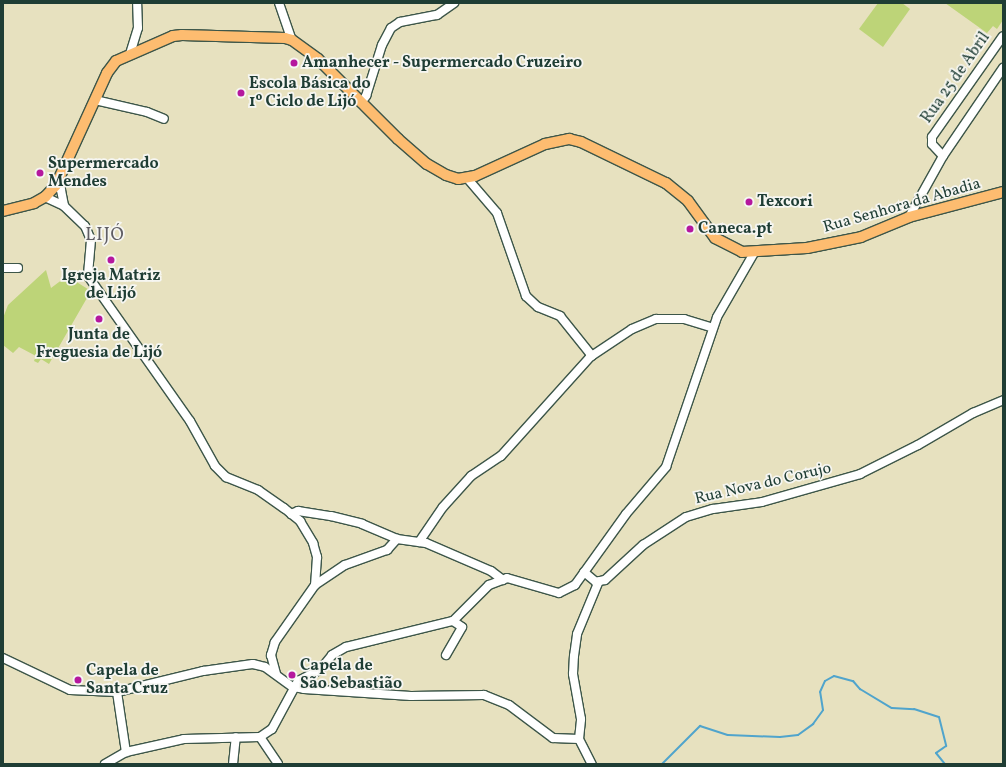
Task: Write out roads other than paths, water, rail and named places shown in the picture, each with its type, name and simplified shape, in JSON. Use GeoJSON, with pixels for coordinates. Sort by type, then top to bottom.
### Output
{"type":"FeatureCollection","features":[{"type":"Feature","properties":{"kind":"main road","name":"Rua Senhora da Abadia"},"geometry":{"type":"LineString","coordinates":[[45,197],[56,185],[111,67],[130,54],[173,36],[182,35],[285,38],[292,40],[318,59],[361,103],[427,164],[446,176],[467,178],[545,144],[569,139],[581,142],[666,183],[688,201],[715,238],[742,252],[754,253],[807,248],[861,237],[909,217],[1003,192]]}},
{"type":"Feature","properties":{"kind":"main road"},"geometry":{"type":"LineString","coordinates":[[3,211],[34,203],[45,197]]}},
{"type":"Feature","properties":{"kind":"street"},"geometry":{"type":"LineString","coordinates":[[130,54],[138,28],[137,3]]}},
{"type":"Feature","properties":{"kind":"street"},"geometry":{"type":"LineString","coordinates":[[280,3],[292,40]]}},
{"type":"Feature","properties":{"kind":"street"},"geometry":{"type":"LineString","coordinates":[[361,103],[366,96],[382,44],[391,28],[400,22],[437,15],[454,3]]}},
{"type":"Feature","properties":{"kind":"street","name":"Rua 25 de Abril"},"geometry":{"type":"LineString","coordinates":[[943,156],[932,144],[932,137],[1003,36]]}},
{"type":"Feature","properties":{"kind":"street","name":"Rua 25 de Abril"},"geometry":{"type":"LineString","coordinates":[[909,217],[943,156],[1003,68]]}},
{"type":"Feature","properties":{"kind":"street"},"geometry":{"type":"LineString","coordinates":[[95,100],[147,112],[164,119]]}},
{"type":"Feature","properties":{"kind":"street"},"geometry":{"type":"LineString","coordinates":[[467,178],[497,213],[526,296],[538,307],[560,316],[592,356]]}},
{"type":"Feature","properties":{"kind":"street"},"geometry":{"type":"LineString","coordinates":[[56,185],[61,190],[64,206]]}},
{"type":"Feature","properties":{"kind":"street"},"geometry":{"type":"LineString","coordinates":[[45,197],[64,206],[85,226],[91,240],[88,276],[190,421],[215,466],[226,477],[258,490],[300,521],[313,543],[317,557],[315,585]]}},
{"type":"Feature","properties":{"kind":"street"},"geometry":{"type":"LineString","coordinates":[[105,764],[126,752],[184,739],[236,736],[260,737],[272,729],[293,687],[298,681],[320,670],[332,655],[346,648],[453,621],[490,585],[507,578],[559,593],[575,585],[626,514],[669,461],[713,328],[722,306],[754,253]]}},
{"type":"Feature","properties":{"kind":"street"},"geometry":{"type":"LineString","coordinates":[[3,268],[18,268]]}},
{"type":"Feature","properties":{"kind":"street"},"geometry":{"type":"LineString","coordinates":[[419,542],[443,507],[471,476],[501,456],[592,356],[632,329],[656,319],[684,319],[713,328]]}},
{"type":"Feature","properties":{"kind":"street","name":"Rua Nova do Corujo"},"geometry":{"type":"LineString","coordinates":[[599,581],[605,580],[643,545],[686,517],[713,509],[762,502],[860,474],[918,445],[973,413],[1003,400]]}},
{"type":"Feature","properties":{"kind":"street"},"geometry":{"type":"LineString","coordinates":[[291,514],[298,511],[354,522],[397,539],[419,542],[464,558],[497,574],[503,580]]}},
{"type":"Feature","properties":{"kind":"street"},"geometry":{"type":"LineString","coordinates":[[276,674],[271,655],[275,642],[315,585],[345,565],[387,550],[397,539]]}},
{"type":"Feature","properties":{"kind":"street"},"geometry":{"type":"LineString","coordinates":[[584,572],[599,581],[577,634],[573,674],[581,719],[579,739],[592,764]]}},
{"type":"Feature","properties":{"kind":"street"},"geometry":{"type":"LineString","coordinates":[[446,655],[462,627],[453,621]]}},
{"type":"Feature","properties":{"kind":"street"},"geometry":{"type":"LineString","coordinates":[[3,658],[70,690],[117,692],[203,671],[253,664],[271,655]]}},
{"type":"Feature","properties":{"kind":"street"},"geometry":{"type":"LineString","coordinates":[[253,664],[265,667],[293,687],[411,696],[484,695],[509,705],[553,738],[579,739]]}},
{"type":"Feature","properties":{"kind":"street"},"geometry":{"type":"LineString","coordinates":[[117,692],[126,752]]}},
{"type":"Feature","properties":{"kind":"street"},"geometry":{"type":"LineString","coordinates":[[233,764],[236,736]]}},
{"type":"Feature","properties":{"kind":"street"},"geometry":{"type":"LineString","coordinates":[[260,737],[278,764]]}},
{"type":"Feature","properties":{"kind":"waterway"},"geometry":{"type":"LineString","coordinates":[[662,764],[700,726],[728,735],[780,737],[798,735],[813,724],[823,710],[820,692],[825,681],[834,676],[853,681],[860,689],[892,708],[914,709],[939,717],[946,746],[936,753],[945,764]]}},
{"type":"Feature","properties":{"kind":"place","name":"Amanhecer - Supermercado Cruzeiro"},"geometry":{"type":"Point","coordinates":[294,63]}},
{"type":"Feature","properties":{"kind":"place","name":"Escola Básica do 1º Ciclo de Lijó"},"geometry":{"type":"Point","coordinates":[241,93]}},
{"type":"Feature","properties":{"kind":"place","name":"Supermercado Mendes"},"geometry":{"type":"Point","coordinates":[40,173]}},
{"type":"Feature","properties":{"kind":"place","name":"Texcori"},"geometry":{"type":"Point","coordinates":[749,202]}},
{"type":"Feature","properties":{"kind":"place","name":"Caneca.pt"},"geometry":{"type":"Point","coordinates":[690,229]}},
{"type":"Feature","properties":{"kind":"place","name":"Igreja Matriz de Lijó"},"geometry":{"type":"Point","coordinates":[111,260]}},
{"type":"Feature","properties":{"kind":"place","name":"Junta de Freguesia de Lijó"},"geometry":{"type":"Point","coordinates":[99,319]}},
{"type":"Feature","properties":{"kind":"place","name":"Capela de São Sebastião"},"geometry":{"type":"Point","coordinates":[292,675]}},
{"type":"Feature","properties":{"kind":"place","name":"Capela de Santa Cruz"},"geometry":{"type":"Point","coordinates":[78,680]}},
{"type":"Feature","properties":{"kind":"district","name":"LIJÓ"},"geometry":{"type":"Point","coordinates":[105,236]}}]}
